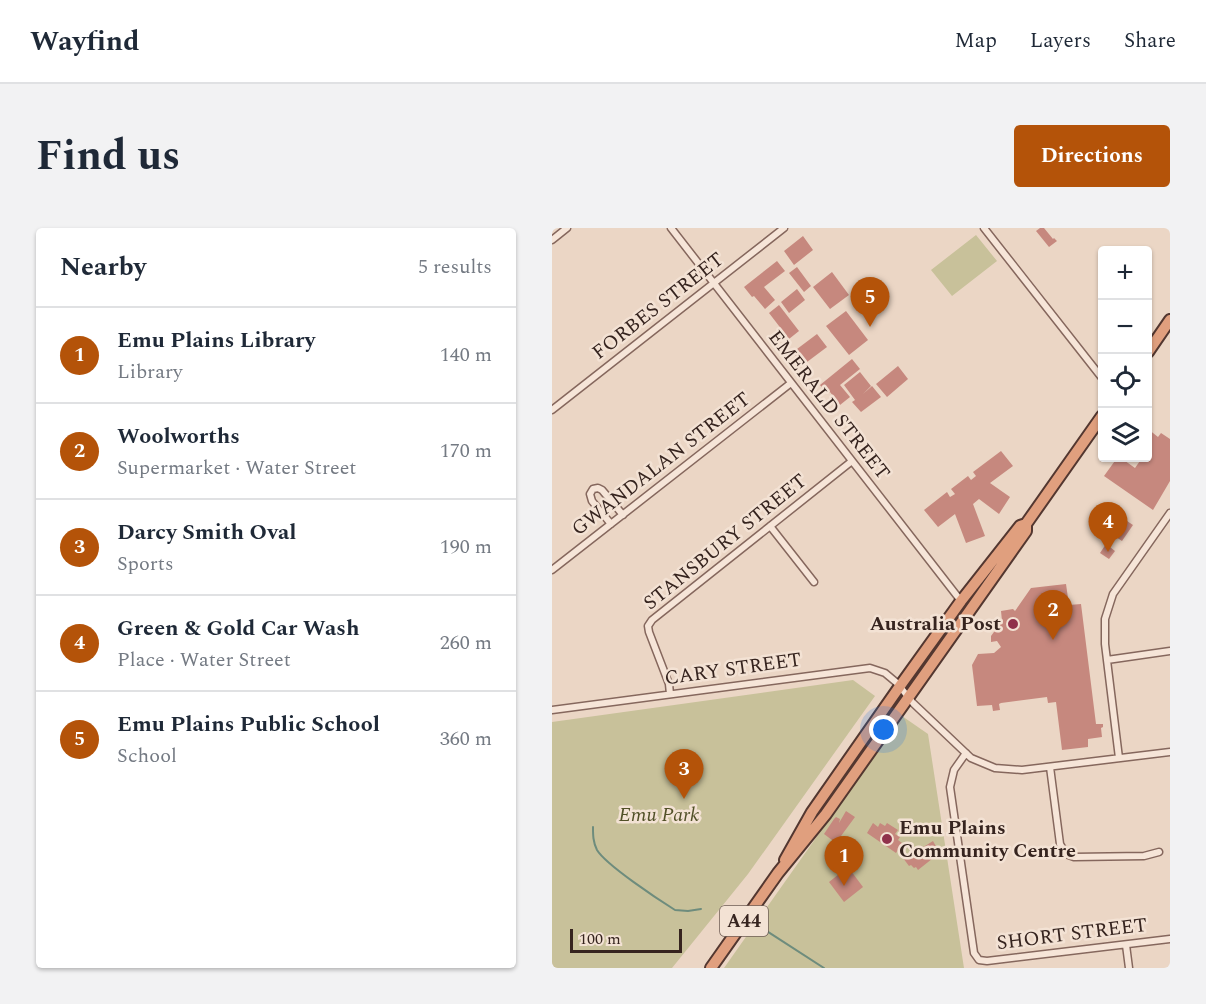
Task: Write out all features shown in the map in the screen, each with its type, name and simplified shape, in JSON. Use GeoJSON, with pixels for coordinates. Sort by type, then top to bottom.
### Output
{"type":"FeatureCollection","features":[{"type":"Feature","properties":{"kind":"highway"},"geometry":{"type":"LineString","coordinates":[[1152,346],[1170,320]]}},
{"type":"Feature","properties":{"kind":"highway","name":"A44"},"geometry":{"type":"LineString","coordinates":[[711,968],[778,873],[826,814],[1026,531],[1026,524],[1098,422]]}},
{"type":"Feature","properties":{"kind":"highway","name":"A44"},"geometry":{"type":"LineString","coordinates":[[778,873],[812,812],[900,686],[961,601],[1020,526],[1026,524]]}},
{"type":"Feature","properties":{"kind":"street"},"geometry":{"type":"LineString","coordinates":[[552,240],[567,228]]}},
{"type":"Feature","properties":{"kind":"street","name":"EMERALD STREET"},"geometry":{"type":"LineString","coordinates":[[671,228],[961,601]]}},
{"type":"Feature","properties":{"kind":"street","name":"FORBES STREET"},"geometry":{"type":"LineString","coordinates":[[552,410],[784,228]]}},
{"type":"Feature","properties":{"kind":"street"},"geometry":{"type":"LineString","coordinates":[[984,228],[1098,373]]}},
{"type":"Feature","properties":{"kind":"street","name":"GWANDALAN STREET"},"geometry":{"type":"LineString","coordinates":[[552,570],[791,383]]}},
{"type":"Feature","properties":{"kind":"street","name":"STANSBURY STREET"},"geometry":{"type":"LineString","coordinates":[[670,694],[669,684],[649,632],[650,623],[655,616],[852,461]]}},
{"type":"Feature","properties":{"kind":"street"},"geometry":{"type":"LineString","coordinates":[[611,524],[591,499],[590,494],[593,489],[602,490],[623,515]]}},
{"type":"Feature","properties":{"kind":"street"},"geometry":{"type":"LineString","coordinates":[[1119,759],[1104,629],[1110,602],[1170,513]]}},
{"type":"Feature","properties":{"kind":"street"},"geometry":{"type":"LineString","coordinates":[[770,526],[814,582]]}},
{"type":"Feature","properties":{"kind":"street"},"geometry":{"type":"LineString","coordinates":[[1107,660],[1170,651]]}},
{"type":"Feature","properties":{"kind":"street","name":"CARY STREET"},"geometry":{"type":"LineString","coordinates":[[552,710],[865,668],[885,673],[966,753],[975,760],[994,768],[1022,770],[1170,752]]}},
{"type":"Feature","properties":{"kind":"street","name":"SHORT STREET"},"geometry":{"type":"LineString","coordinates":[[966,753],[951,776],[950,792],[974,952],[979,960],[987,961],[1170,939]]}},
{"type":"Feature","properties":{"kind":"street"},"geometry":{"type":"LineString","coordinates":[[1050,767],[1060,844],[1066,855],[1074,857],[1144,856],[1159,852]]}},
{"type":"Feature","properties":{"kind":"street"},"geometry":{"type":"LineString","coordinates":[[1126,945],[1128,968]]}},
{"type":"Feature","properties":{"kind":"green space"},"geometry":{"type":"Polygon","coordinates":[[[976,235],[997,261],[952,296],[931,270],[976,235]]]}},
{"type":"Feature","properties":{"kind":"green space","name":"Emu Park"},"geometry":{"type":"Polygon","coordinates":[[[853,680],[875,696],[748,874],[672,968],[552,968],[552,722],[853,680]]]}},
{"type":"Feature","properties":{"kind":"green space"},"geometry":{"type":"Polygon","coordinates":[[[902,716],[928,734],[964,968],[724,968],[902,716]]]}},
{"type":"Feature","properties":{"kind":"building"},"geometry":{"type":"Polygon","coordinates":[[[1044,228],[1057,241],[1049,247],[1036,231],[1044,228]]]}},
{"type":"Feature","properties":{"kind":"building"},"geometry":{"type":"Polygon","coordinates":[[[803,236],[813,250],[794,265],[784,251],[803,236]]]}},
{"type":"Feature","properties":{"kind":"building"},"geometry":{"type":"Polygon","coordinates":[[[777,261],[785,271],[764,287],[775,300],[765,309],[744,287],[777,261]]]}},
{"type":"Feature","properties":{"kind":"building"},"geometry":{"type":"Polygon","coordinates":[[[797,267],[811,286],[804,292],[789,273],[797,267]]]}},
{"type":"Feature","properties":{"kind":"building"},"geometry":{"type":"Polygon","coordinates":[[[832,272],[849,295],[830,309],[813,287],[832,272]]]}},
{"type":"Feature","properties":{"kind":"building"},"geometry":{"type":"Polygon","coordinates":[[[797,289],[805,300],[789,313],[781,302],[797,289]]]}},
{"type":"Feature","properties":{"kind":"building"},"geometry":{"type":"Polygon","coordinates":[[[779,305],[799,331],[789,339],[769,313],[779,305]]]}},
{"type":"Feature","properties":{"kind":"building"},"geometry":{"type":"Polygon","coordinates":[[[846,311],[868,340],[849,355],[826,326],[846,311]]]}},
{"type":"Feature","properties":{"kind":"building"},"geometry":{"type":"Polygon","coordinates":[[[817,334],[827,347],[803,365],[793,352],[817,334]]]}},
{"type":"Feature","properties":{"kind":"building"},"geometry":{"type":"Polygon","coordinates":[[[852,359],[860,369],[840,385],[850,397],[840,405],[830,392],[827,394],[820,385],[852,359]]]}},
{"type":"Feature","properties":{"kind":"building"},"geometry":{"type":"Polygon","coordinates":[[[898,366],[908,379],[887,397],[876,384],[898,366]]]}},
{"type":"Feature","properties":{"kind":"building"},"geometry":{"type":"Polygon","coordinates":[[[860,372],[871,386],[863,394],[872,386],[881,397],[861,412],[852,402],[855,400],[844,385],[860,372]]]}},
{"type":"Feature","properties":{"kind":"building"},"geometry":{"type":"Polygon","coordinates":[[[1152,432],[1158,437],[1161,433],[1170,439],[1170,481],[1153,510],[1104,476],[1114,462],[1127,462],[1135,468],[1139,462],[1152,462],[1152,432]]]}},
{"type":"Feature","properties":{"kind":"building"},"geometry":{"type":"Polygon","coordinates":[[[1001,451],[1013,466],[990,483],[1010,497],[999,514],[979,499],[973,504],[985,536],[966,543],[955,514],[938,527],[924,510],[947,492],[950,497],[955,494],[951,489],[968,476],[971,480],[976,476],[973,472],[1001,451]]]}},
{"type":"Feature","properties":{"kind":"building"},"geometry":{"type":"Polygon","coordinates":[[[1124,519],[1133,525],[1122,541],[1113,535],[1124,519]]]}},
{"type":"Feature","properties":{"kind":"building"},"geometry":{"type":"Polygon","coordinates":[[[1106,544],[1115,551],[1109,559],[1100,553],[1106,544]]]}},
{"type":"Feature","properties":{"kind":"building"},"geometry":{"type":"Polygon","coordinates":[[[1066,584],[1069,605],[1081,604],[1096,724],[1103,724],[1103,727],[1101,728],[1102,737],[1088,739],[1088,747],[1062,750],[1056,702],[1048,703],[1047,697],[1001,703],[999,704],[1000,710],[993,711],[992,705],[977,706],[972,665],[978,654],[994,653],[1001,647],[997,641],[991,642],[991,636],[1002,621],[1001,611],[1013,609],[1015,611],[1031,588],[1066,584]]]}},
{"type":"Feature","properties":{"kind":"building"},"geometry":{"type":"Polygon","coordinates":[[[846,811],[855,817],[841,836],[850,842],[844,849],[824,834],[836,817],[840,819],[839,823],[846,811]]]}},
{"type":"Feature","properties":{"kind":"building","name":"Emu Plains Community Centre"},"geometry":{"type":"Polygon","coordinates":[[[873,823],[878,827],[880,823],[885,826],[887,823],[898,830],[895,834],[900,837],[898,840],[902,843],[896,853],[867,833],[873,823]]]}},
{"type":"Feature","properties":{"kind":"building"},"geometry":{"type":"Polygon","coordinates":[[[933,841],[938,850],[937,855],[918,870],[916,867],[909,866],[903,858],[914,848],[917,851],[933,841]]]}},
{"type":"Feature","properties":{"kind":"building"},"geometry":{"type":"Polygon","coordinates":[[[848,867],[863,887],[844,902],[829,882],[848,867]]]}},
{"type":"Feature","properties":{"kind":"waterway"},"geometry":{"type":"LineString","coordinates":[[593,827],[597,850],[621,873],[675,910],[701,909]]}},
{"type":"Feature","properties":{"kind":"waterway"},"geometry":{"type":"LineString","coordinates":[[759,926],[824,968]]}},
{"type":"Feature","properties":{"kind":"place","name":"Emu Plains Public School"},"geometry":{"type":"Point","coordinates":[870,327]}},
{"type":"Feature","properties":{"kind":"place","name":"Green & Gold Car Wash"},"geometry":{"type":"Point","coordinates":[1108,552]}},
{"type":"Feature","properties":{"kind":"place","name":"Australia Post"},"geometry":{"type":"Point","coordinates":[1013,624]}},
{"type":"Feature","properties":{"kind":"place","name":"Woolworths"},"geometry":{"type":"Point","coordinates":[1053,640]}},
{"type":"Feature","properties":{"kind":"place","name":"Darcy Smith Oval"},"geometry":{"type":"Point","coordinates":[684,799]}},
{"type":"Feature","properties":{"kind":"place","name":"Emu Plains Community Centre"},"geometry":{"type":"Point","coordinates":[887,839]}},
{"type":"Feature","properties":{"kind":"place","name":"Emu Plains Library"},"geometry":{"type":"Point","coordinates":[844,886]}}]}
